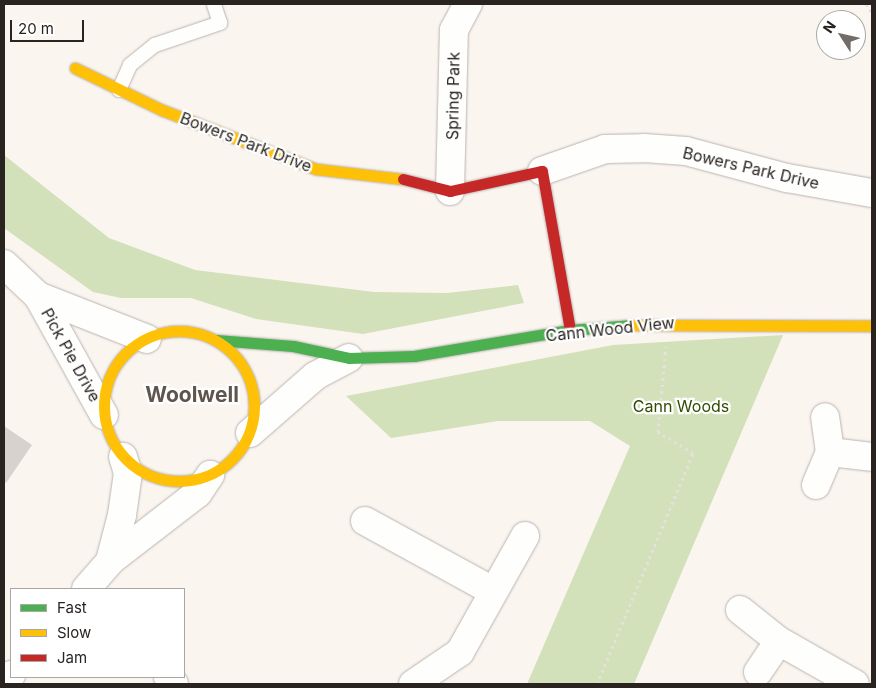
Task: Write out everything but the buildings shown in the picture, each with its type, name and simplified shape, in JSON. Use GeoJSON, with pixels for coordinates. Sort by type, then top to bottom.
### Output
{"type":"FeatureCollection","features":[{"type":"Feature","properties":{"kind":"street","name":"Spring Park"},"geometry":{"type":"LineString","coordinates":[[450,191],[454,30],[461,6]]}},
{"type":"Feature","properties":{"kind":"street","name":"Bowers Park Drive"},"geometry":{"type":"LineString","coordinates":[[75,68],[119,90],[316,169],[397,177],[450,191],[542,171],[605,149],[686,151],[787,178],[872,193]]}},
{"type":"Feature","properties":{"kind":"street"},"geometry":{"type":"LineString","coordinates":[[542,171],[570,330]]}},
{"type":"Feature","properties":{"kind":"street","name":"Pick Pie Drive"},"geometry":{"type":"LineString","coordinates":[[4,264],[38,296],[104,415]]}},
{"type":"Feature","properties":{"kind":"street","name":"Pick Pie Drive"},"geometry":{"type":"LineString","coordinates":[[38,296],[147,339]]}},
{"type":"Feature","properties":{"kind":"street","name":"Cann Wood View"},"geometry":{"type":"LineString","coordinates":[[216,340],[293,346],[349,358],[423,354],[570,330],[668,322],[872,326]]}},
{"type":"Feature","properties":{"kind":"street"},"geometry":{"type":"LineString","coordinates":[[87,588],[110,561],[198,493],[210,476],[234,458],[250,433],[254,412],[250,384],[232,353],[216,340],[193,332],[169,332],[147,339],[128,352],[113,370],[105,391],[104,415],[110,438],[123,457],[128,473],[110,561]]}},
{"type":"Feature","properties":{"kind":"street","name":"Cann Wood View"},"geometry":{"type":"LineString","coordinates":[[250,433],[315,376],[349,358]]}},
{"type":"Feature","properties":{"kind":"street"},"geometry":{"type":"LineString","coordinates":[[816,485],[830,452],[825,417]]}},
{"type":"Feature","properties":{"kind":"street"},"geometry":{"type":"LineString","coordinates":[[830,452],[872,457]]}},
{"type":"Feature","properties":{"kind":"street"},"geometry":{"type":"LineString","coordinates":[[123,457],[148,476],[179,482],[210,476]]}},
{"type":"Feature","properties":{"kind":"street"},"geometry":{"type":"LineString","coordinates":[[365,522],[493,591]]}},
{"type":"Feature","properties":{"kind":"street"},"geometry":{"type":"LineString","coordinates":[[413,684],[460,652],[525,536]]}},
{"type":"Feature","properties":{"kind":"street"},"geometry":{"type":"LineString","coordinates":[[740,610],[779,641],[855,684]]}},
{"type":"Feature","properties":{"kind":"street"},"geometry":{"type":"LineString","coordinates":[[758,672],[779,641]]}},
{"type":"Feature","properties":{"kind":"lane"},"geometry":{"type":"LineString","coordinates":[[119,90],[130,65],[149,49],[220,23],[214,4]]}},
{"type":"Feature","properties":{"kind":"path"},"geometry":{"type":"LineString","coordinates":[[866,4],[872,12]]}},
{"type":"Feature","properties":{"kind":"path"},"geometry":{"type":"LineString","coordinates":[[597,684],[693,452],[658,432],[668,322]]}},
{"type":"Feature","properties":{"kind":"green space"},"geometry":{"type":"Polygon","coordinates":[[[4,155],[109,238],[195,270],[374,292],[447,293],[518,285],[524,303],[363,334],[256,319],[191,298],[121,298],[93,292],[4,228],[4,155]]]}},
{"type":"Feature","properties":{"kind":"green space","name":"Cann Woods"},"geometry":{"type":"Polygon","coordinates":[[[783,335],[634,684],[527,684],[630,446],[590,421],[498,421],[391,438],[346,396],[613,345],[783,335]]]}},
{"type":"Feature","properties":{"kind":"traffic: fast"},"geometry":{"type":"LineString","coordinates":[[216,340],[293,346],[349,358],[414,356],[570,330],[633,325]]}},
{"type":"Feature","properties":{"kind":"traffic: slow"},"geometry":{"type":"LineString","coordinates":[[75,68],[162,110],[316,169],[403,179]]}},
{"type":"Feature","properties":{"kind":"traffic: slow"},"geometry":{"type":"LineString","coordinates":[[633,325],[872,326]]}},
{"type":"Feature","properties":{"kind":"traffic: slow"},"geometry":{"type":"LineString","coordinates":[[179,331],[208,337],[232,353],[248,377],[254,406],[248,435],[232,459],[208,475],[179,481],[150,475],[126,459],[110,435],[104,406],[110,377],[126,353],[150,337],[179,331]]}},
{"type":"Feature","properties":{"kind":"traffic: jam"},"geometry":{"type":"LineString","coordinates":[[403,179],[450,191],[542,171],[570,330]]}},
{"type":"Feature","properties":{"kind":"district","name":"Woolwell"},"geometry":{"type":"Point","coordinates":[192,395]}}]}
